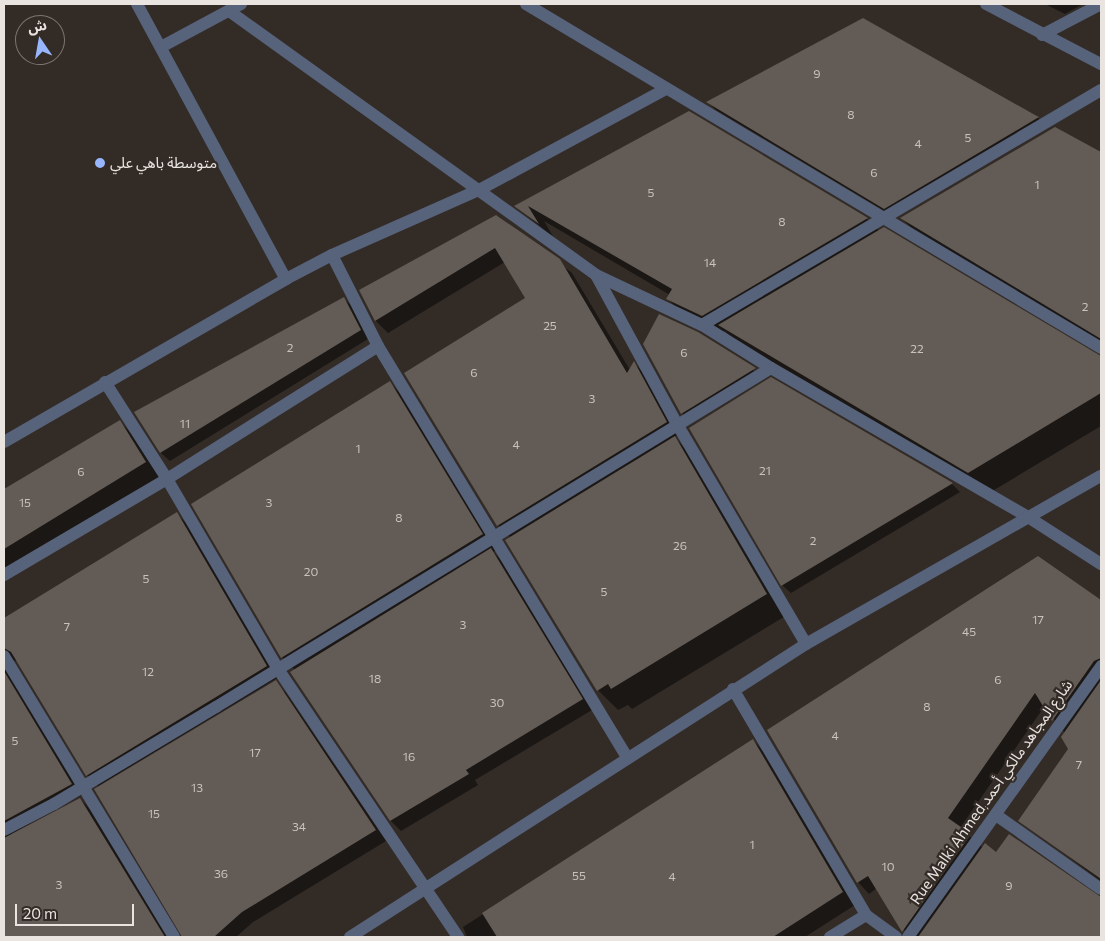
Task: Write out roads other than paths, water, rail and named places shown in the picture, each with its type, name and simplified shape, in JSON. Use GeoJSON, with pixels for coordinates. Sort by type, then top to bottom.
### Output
{"type":"FeatureCollection","features":[{"type":"Feature","properties":{"kind":"street"},"geometry":{"type":"LineString","coordinates":[[136,4],[286,279]]}},
{"type":"Feature","properties":{"kind":"street"},"geometry":{"type":"LineString","coordinates":[[161,47],[241,4]]}},
{"type":"Feature","properties":{"kind":"street"},"geometry":{"type":"LineString","coordinates":[[526,4],[881,219],[1101,348]]}},
{"type":"Feature","properties":{"kind":"street"},"geometry":{"type":"LineString","coordinates":[[986,4],[1042,35],[1101,64]]}},
{"type":"Feature","properties":{"kind":"street"},"geometry":{"type":"LineString","coordinates":[[1042,35],[1101,4]]}},
{"type":"Feature","properties":{"kind":"street"},"geometry":{"type":"LineString","coordinates":[[229,11],[596,275],[702,324],[771,368],[1028,517],[1101,564]]}},
{"type":"Feature","properties":{"kind":"street"},"geometry":{"type":"LineString","coordinates":[[4,442],[286,279],[332,255],[479,190],[666,88]]}},
{"type":"Feature","properties":{"kind":"street"},"geometry":{"type":"LineString","coordinates":[[702,324],[1101,90]]}},
{"type":"Feature","properties":{"kind":"street"},"geometry":{"type":"LineString","coordinates":[[332,255],[378,346],[628,758]]}},
{"type":"Feature","properties":{"kind":"street"},"geometry":{"type":"LineString","coordinates":[[596,275],[677,424],[806,644]]}},
{"type":"Feature","properties":{"kind":"street"},"geometry":{"type":"LineString","coordinates":[[4,575],[167,479],[378,346]]}},
{"type":"Feature","properties":{"kind":"street"},"geometry":{"type":"LineString","coordinates":[[4,830],[278,669],[771,368]]}},
{"type":"Feature","properties":{"kind":"street"},"geometry":{"type":"LineString","coordinates":[[105,382],[167,479],[278,669],[458,937]]}},
{"type":"Feature","properties":{"kind":"street"},"geometry":{"type":"LineString","coordinates":[[350,937],[733,689],[806,644],[1101,476]]}},
{"type":"Feature","properties":{"kind":"street"},"geometry":{"type":"LineString","coordinates":[[4,656],[174,937]]}},
{"type":"Feature","properties":{"kind":"street","name":"Rue Malki Ahmed,شارع المجاهد مالكي أحمد"},"geometry":{"type":"LineString","coordinates":[[908,937],[1101,666]]}},
{"type":"Feature","properties":{"kind":"street"},"geometry":{"type":"LineString","coordinates":[[733,689],[866,915],[896,937]]}},
{"type":"Feature","properties":{"kind":"street"},"geometry":{"type":"LineString","coordinates":[[996,816],[1101,889]]}},
{"type":"Feature","properties":{"kind":"street"},"geometry":{"type":"LineString","coordinates":[[830,937],[866,915]]}},
{"type":"Feature","properties":{"kind":"place","name":"متوسطة باهي علي"},"geometry":{"type":"Point","coordinates":[100,163]}}]}
